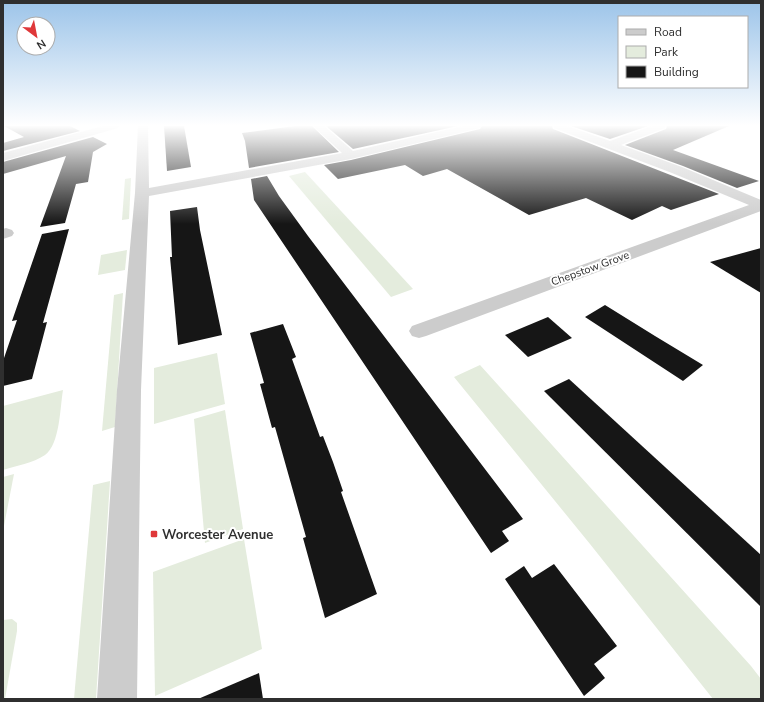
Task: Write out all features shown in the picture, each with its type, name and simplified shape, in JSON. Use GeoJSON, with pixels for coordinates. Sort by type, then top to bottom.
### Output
{"type":"FeatureCollection","features":[{"type":"Feature","properties":{"kind":"street"},"geometry":{"type":"LineString","coordinates":[[117,699],[129,390],[142,193],[143,159]]}},
{"type":"Feature","properties":{"kind":"street"},"geometry":{"type":"LineString","coordinates":[[142,193],[330,159]]}},
{"type":"Feature","properties":{"kind":"street"},"geometry":{"type":"LineString","coordinates":[[645,159],[761,205]]}},
{"type":"Feature","properties":{"kind":"street","name":"Chepstow Grove"},"geometry":{"type":"LineString","coordinates":[[419,332],[761,205]]}},
{"type":"Feature","properties":{"kind":"green space"},"geometry":{"type":"Polygon","coordinates":[[[305,172],[413,289],[391,297],[289,176],[305,172]]]}},
{"type":"Feature","properties":{"kind":"green space"},"geometry":{"type":"Polygon","coordinates":[[[131,178],[129,219],[122,220],[125,179],[131,178]]]}},
{"type":"Feature","properties":{"kind":"green space"},"geometry":{"type":"Polygon","coordinates":[[[127,250],[125,270],[98,275],[101,255],[127,250]]]}},
{"type":"Feature","properties":{"kind":"green space"},"geometry":{"type":"Polygon","coordinates":[[[123,293],[115,427],[102,431],[114,295],[123,293]]]}},
{"type":"Feature","properties":{"kind":"green space"},"geometry":{"type":"Polygon","coordinates":[[[217,353],[225,404],[154,424],[154,368],[217,353]]]}},
{"type":"Feature","properties":{"kind":"green space"},"geometry":{"type":"Polygon","coordinates":[[[480,365],[751,666],[761,679],[761,699],[713,699],[590,544],[454,377],[480,365]]]}},
{"type":"Feature","properties":{"kind":"green space"},"geometry":{"type":"Polygon","coordinates":[[[63,390],[60,416],[54,443],[50,450],[45,455],[35,460],[3,470],[3,406],[63,390]]]}},
{"type":"Feature","properties":{"kind":"green space"},"geometry":{"type":"Polygon","coordinates":[[[225,410],[243,529],[205,543],[194,419],[225,410]]]}},
{"type":"Feature","properties":{"kind":"green space"},"geometry":{"type":"Polygon","coordinates":[[[14,474],[3,531],[3,477],[14,474]]]}},
{"type":"Feature","properties":{"kind":"green space"},"geometry":{"type":"Polygon","coordinates":[[[110,481],[96,699],[74,699],[93,485],[110,481]]]}},
{"type":"Feature","properties":{"kind":"green space"},"geometry":{"type":"Polygon","coordinates":[[[244,539],[262,649],[155,696],[153,572],[244,539]]]}},
{"type":"Feature","properties":{"kind":"green space"},"geometry":{"type":"Polygon","coordinates":[[[12,619],[17,623],[17,631],[5,699],[3,699],[3,620],[12,619]]]}},
{"type":"Feature","properties":{"kind":"building"},"geometry":{"type":"Polygon","coordinates":[[[15,159],[56,159],[3,174],[3,162],[15,159]]]}},
{"type":"Feature","properties":{"kind":"building"},"geometry":{"type":"Polygon","coordinates":[[[65,159],[92,159],[88,182],[76,184],[65,223],[40,227],[65,159]]]}},
{"type":"Feature","properties":{"kind":"building"},"geometry":{"type":"Polygon","coordinates":[[[166,159],[190,159],[191,167],[167,171],[166,159]]]}},
{"type":"Feature","properties":{"kind":"building"},"geometry":{"type":"Polygon","coordinates":[[[248,159],[301,159],[249,168],[248,159]]]}},
{"type":"Feature","properties":{"kind":"building"},"geometry":{"type":"Polygon","coordinates":[[[356,159],[629,159],[719,194],[671,210],[662,206],[632,220],[586,198],[529,215],[447,169],[423,176],[405,165],[338,179],[324,165],[356,159]]]}},
{"type":"Feature","properties":{"kind":"building"},"geometry":{"type":"Polygon","coordinates":[[[663,159],[697,159],[759,181],[737,188],[663,159]]]}},
{"type":"Feature","properties":{"kind":"building"},"geometry":{"type":"Polygon","coordinates":[[[267,176],[279,196],[308,236],[523,519],[502,531],[509,541],[491,553],[254,200],[251,179],[267,176]]]}},
{"type":"Feature","properties":{"kind":"building"},"geometry":{"type":"Polygon","coordinates":[[[197,207],[200,230],[222,335],[178,345],[170,257],[172,257],[170,211],[197,207]]]}},
{"type":"Feature","properties":{"kind":"building"},"geometry":{"type":"Polygon","coordinates":[[[69,229],[43,323],[47,322],[32,379],[3,386],[3,361],[17,320],[12,321],[42,234],[69,229]]]}},
{"type":"Feature","properties":{"kind":"building"},"geometry":{"type":"Polygon","coordinates":[[[761,248],[761,293],[710,262],[761,248]]]}},
{"type":"Feature","properties":{"kind":"building"},"geometry":{"type":"Polygon","coordinates":[[[605,305],[703,365],[683,381],[585,317],[605,305]]]}},
{"type":"Feature","properties":{"kind":"building"},"geometry":{"type":"Polygon","coordinates":[[[548,317],[572,338],[528,357],[505,335],[548,317]]]}},
{"type":"Feature","properties":{"kind":"building"},"geometry":{"type":"Polygon","coordinates":[[[283,324],[296,357],[292,359],[320,437],[323,436],[333,462],[343,491],[341,492],[377,594],[325,618],[303,538],[306,537],[275,427],[272,428],[260,384],[264,383],[250,333],[283,324]]]}},
{"type":"Feature","properties":{"kind":"building"},"geometry":{"type":"Polygon","coordinates":[[[569,379],[761,555],[761,607],[544,391],[569,379]]]}},
{"type":"Feature","properties":{"kind":"building"},"geometry":{"type":"Polygon","coordinates":[[[554,564],[617,646],[594,664],[605,678],[584,696],[505,579],[524,566],[532,578],[554,564]]]}},
{"type":"Feature","properties":{"kind":"building"},"geometry":{"type":"Polygon","coordinates":[[[259,673],[263,699],[198,699],[259,673]]]}},
{"type":"Feature","properties":{"kind":"place","name":"Worcester Avenue"},"geometry":{"type":"Point","coordinates":[154,534]}}]}
